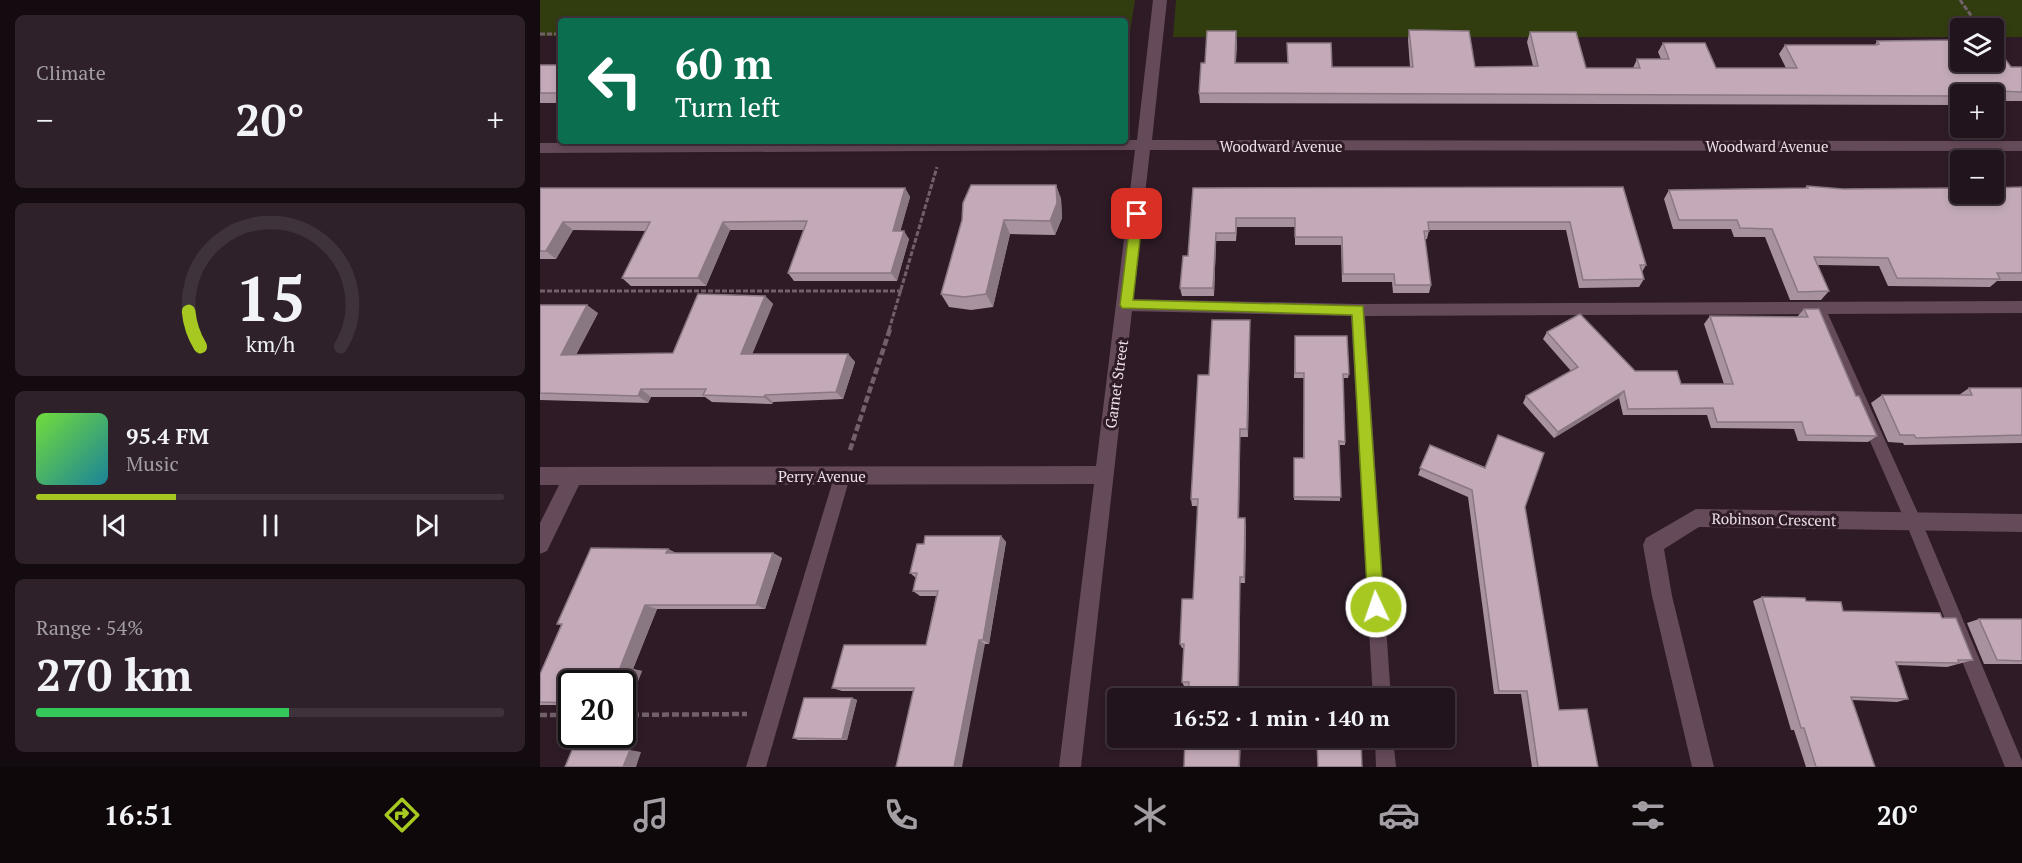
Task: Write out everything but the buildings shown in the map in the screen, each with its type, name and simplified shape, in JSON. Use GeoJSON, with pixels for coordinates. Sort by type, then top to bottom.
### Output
{"type":"FeatureCollection","features":[{"type":"Feature","properties":{"kind":"street","name":"Garnet Street"},"geometry":{"type":"LineString","coordinates":[[1070,767],[1103,475],[1145,146],[1160,0]]}},
{"type":"Feature","properties":{"kind":"street","name":"Woodward Avenue"},"geometry":{"type":"LineString","coordinates":[[540,148],[2022,146]]}},
{"type":"Feature","properties":{"kind":"street","name":"Perry Avenue"},"geometry":{"type":"LineString","coordinates":[[540,476],[1103,475]]}},
{"type":"Feature","properties":{"kind":"street"},"geometry":{"type":"LineString","coordinates":[[540,544],[573,476]]}},
{"type":"Feature","properties":{"kind":"street","name":"Robinson Crescent"},"geometry":{"type":"LineString","coordinates":[[1703,767],[1662,596],[1653,545],[1696,518],[2022,523]]}},
{"type":"Feature","properties":{"kind":"lane"},"geometry":{"type":"LineString","coordinates":[[1126,305],[1358,310],[2022,307]]}},
{"type":"Feature","properties":{"kind":"lane"},"geometry":{"type":"LineString","coordinates":[[1818,308],[1914,522],[2015,767]]}},
{"type":"Feature","properties":{"kind":"lane"},"geometry":{"type":"LineString","coordinates":[[1358,310],[1381,688]]}},
{"type":"Feature","properties":{"kind":"lane"},"geometry":{"type":"LineString","coordinates":[[756,767],[842,477]]}},
{"type":"Feature","properties":{"kind":"lane"},"geometry":{"type":"LineString","coordinates":[[1385,748],[1386,767]]}},
{"type":"Feature","properties":{"kind":"path"},"geometry":{"type":"LineString","coordinates":[[1960,0],[1972,18]]}},
{"type":"Feature","properties":{"kind":"path"},"geometry":{"type":"LineString","coordinates":[[540,34],[558,34]]}},
{"type":"Feature","properties":{"kind":"path"},"geometry":{"type":"LineString","coordinates":[[842,477],[902,291],[943,146]]}},
{"type":"Feature","properties":{"kind":"path"},"geometry":{"type":"LineString","coordinates":[[540,291],[902,291]]}},
{"type":"Feature","properties":{"kind":"path"},"geometry":{"type":"LineString","coordinates":[[636,715],[772,714]]}},
{"type":"Feature","properties":{"kind":"path"},"geometry":{"type":"LineString","coordinates":[[540,715],[558,715]]}},
{"type":"Feature","properties":{"kind":"green space"},"geometry":{"type":"Polygon","coordinates":[[[540,0],[1135,0],[1129,38],[1128,18],[558,18],[558,36],[540,36],[540,0]]]}},
{"type":"Feature","properties":{"kind":"green space"},"geometry":{"type":"Polygon","coordinates":[[[1176,0],[2022,0],[2022,37],[2004,37],[2004,18],[1950,18],[1950,37],[1173,37],[1176,0]]]}},
{"type":"Feature","properties":{"kind":"route"},"geometry":{"type":"LineString","coordinates":[[1137,214],[1126,305],[1358,310],[1376,607]]}}]}
